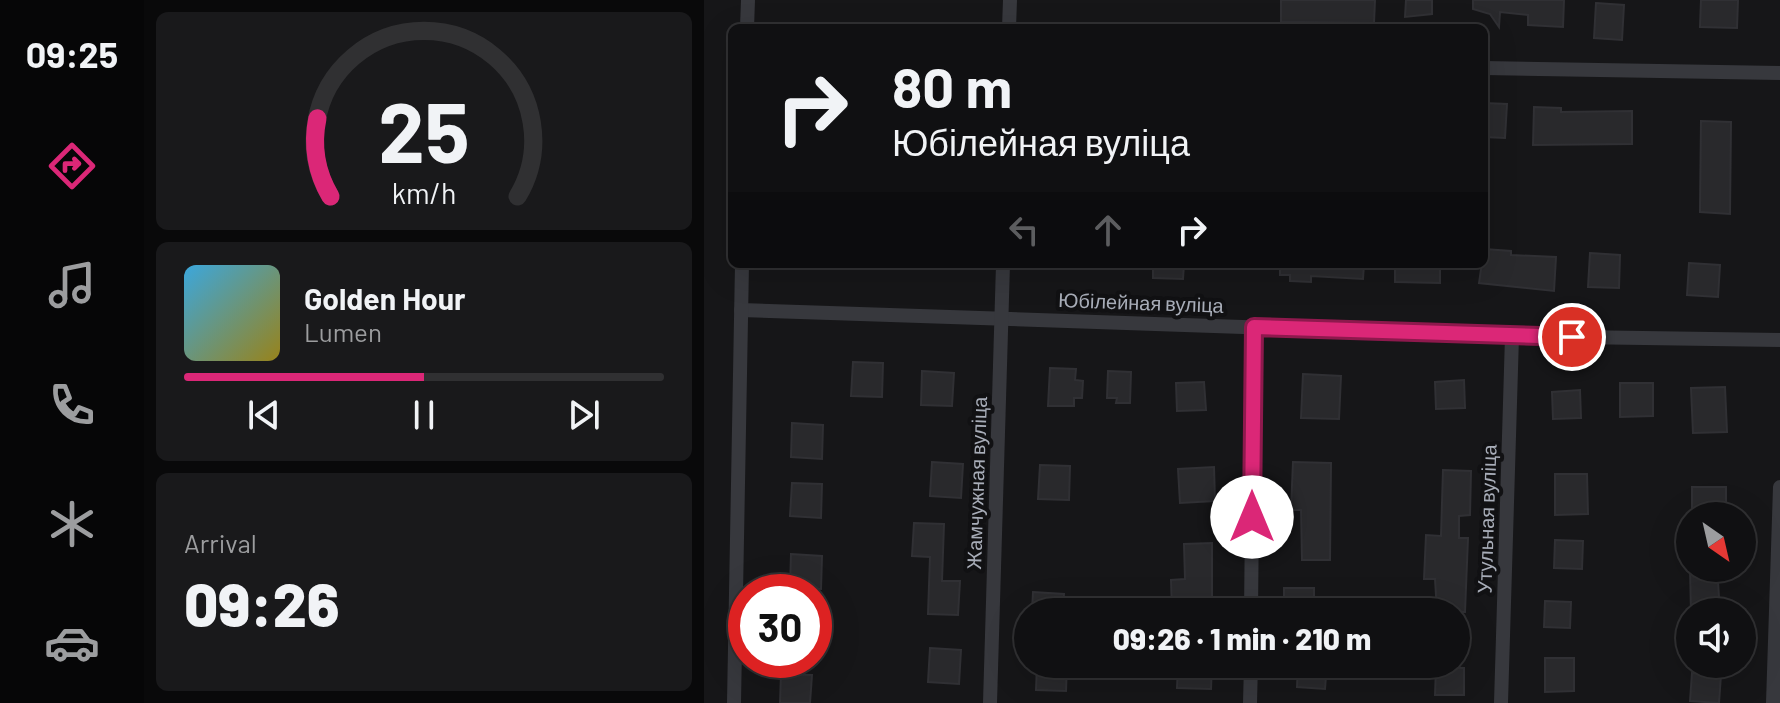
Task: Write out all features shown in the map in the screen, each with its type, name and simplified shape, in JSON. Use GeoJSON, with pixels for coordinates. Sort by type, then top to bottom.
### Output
{"type":"FeatureCollection","features":[{"type":"Feature","properties":{"kind":"street"},"geometry":{"type":"LineString","coordinates":[[747,24],[748,0]]}},
{"type":"Feature","properties":{"kind":"street"},"geometry":{"type":"LineString","coordinates":[[1009,24],[1010,0]]}},
{"type":"Feature","properties":{"kind":"street"},"geometry":{"type":"LineString","coordinates":[[1488,68],[1780,73]]}},
{"type":"Feature","properties":{"kind":"street"},"geometry":{"type":"LineString","coordinates":[[734,703],[742,268]]}},
{"type":"Feature","properties":{"kind":"street","name":"Жамчужная вуліца"},"geometry":{"type":"LineString","coordinates":[[990,703],[1003,268]]}},
{"type":"Feature","properties":{"kind":"street","name":"Юбілейная вуліца"},"geometry":{"type":"LineString","coordinates":[[741,310],[1512,336],[1780,340]]}},
{"type":"Feature","properties":{"kind":"street"},"geometry":{"type":"LineString","coordinates":[[1251,598],[1254,327]]}},
{"type":"Feature","properties":{"kind":"street","name":"Утульная вуліца"},"geometry":{"type":"LineString","coordinates":[[1501,703],[1512,336]]}},
{"type":"Feature","properties":{"kind":"street"},"geometry":{"type":"LineString","coordinates":[[1773,703],[1780,487]]}},
{"type":"Feature","properties":{"kind":"street"},"geometry":{"type":"LineString","coordinates":[[1250,703],[1251,678]]}},
{"type":"Feature","properties":{"kind":"building"},"geometry":{"type":"Polygon","coordinates":[[[1281,0],[1375,0],[1374,23],[1281,22],[1281,0]]]}},
{"type":"Feature","properties":{"kind":"building"},"geometry":{"type":"Polygon","coordinates":[[[1406,0],[1432,0],[1432,14],[1405,17],[1406,0]]]}},
{"type":"Feature","properties":{"kind":"building"},"geometry":{"type":"Polygon","coordinates":[[[1473,0],[1564,0],[1563,27],[1528,25],[1528,15],[1500,12],[1499,27],[1490,14],[1473,9],[1473,0]]]}},
{"type":"Feature","properties":{"kind":"building"},"geometry":{"type":"Polygon","coordinates":[[[1701,0],[1738,0],[1737,28],[1700,27],[1701,0]]]}},
{"type":"Feature","properties":{"kind":"building"},"geometry":{"type":"Polygon","coordinates":[[[1596,3],[1624,5],[1622,40],[1594,38],[1596,3]]]}},
{"type":"Feature","properties":{"kind":"building"},"geometry":{"type":"Polygon","coordinates":[[[1488,103],[1507,104],[1505,138],[1488,137],[1488,103]]]}},
{"type":"Feature","properties":{"kind":"building"},"geometry":{"type":"Polygon","coordinates":[[[1534,107],[1561,108],[1561,112],[1632,111],[1632,144],[1533,145],[1534,107]]]}},
{"type":"Feature","properties":{"kind":"building"},"geometry":{"type":"Polygon","coordinates":[[[1701,121],[1731,122],[1730,214],[1700,212],[1701,121]]]}},
{"type":"Feature","properties":{"kind":"building"},"geometry":{"type":"Polygon","coordinates":[[[1488,249],[1511,251],[1511,255],[1556,257],[1554,291],[1479,283],[1481,268],[1488,268],[1488,249]]]}},
{"type":"Feature","properties":{"kind":"building"},"geometry":{"type":"Polygon","coordinates":[[[1590,253],[1620,255],[1619,288],[1588,287],[1590,253]]]}},
{"type":"Feature","properties":{"kind":"building"},"geometry":{"type":"Polygon","coordinates":[[[1689,263],[1720,265],[1718,297],[1687,295],[1689,263]]]}},
{"type":"Feature","properties":{"kind":"building"},"geometry":{"type":"Polygon","coordinates":[[[1153,268],[1184,268],[1183,279],[1153,278],[1153,268]]]}},
{"type":"Feature","properties":{"kind":"building"},"geometry":{"type":"Polygon","coordinates":[[[1280,268],[1364,268],[1363,279],[1311,276],[1311,282],[1290,281],[1290,275],[1280,275],[1280,268]]]}},
{"type":"Feature","properties":{"kind":"building"},"geometry":{"type":"Polygon","coordinates":[[[1395,268],[1440,268],[1440,283],[1395,282],[1395,268]]]}},
{"type":"Feature","properties":{"kind":"building"},"geometry":{"type":"Polygon","coordinates":[[[853,362],[883,363],[882,397],[851,396],[853,362]]]}},
{"type":"Feature","properties":{"kind":"building"},"geometry":{"type":"Polygon","coordinates":[[[1050,368],[1076,369],[1075,380],[1083,381],[1082,398],[1074,398],[1074,406],[1048,406],[1050,368]]]}},
{"type":"Feature","properties":{"kind":"building"},"geometry":{"type":"Polygon","coordinates":[[[922,371],[954,373],[952,406],[921,405],[922,371]]]}},
{"type":"Feature","properties":{"kind":"building"},"geometry":{"type":"Polygon","coordinates":[[[1108,371],[1131,372],[1130,403],[1116,403],[1117,398],[1107,398],[1108,371]]]}},
{"type":"Feature","properties":{"kind":"building"},"geometry":{"type":"Polygon","coordinates":[[[1303,374],[1341,376],[1339,419],[1301,418],[1303,374]]]}},
{"type":"Feature","properties":{"kind":"building"},"geometry":{"type":"Polygon","coordinates":[[[1464,380],[1465,408],[1436,409],[1435,382],[1464,380]]]}},
{"type":"Feature","properties":{"kind":"building"},"geometry":{"type":"Polygon","coordinates":[[[1204,382],[1206,410],[1177,411],[1176,383],[1204,382]]]}},
{"type":"Feature","properties":{"kind":"building"},"geometry":{"type":"Polygon","coordinates":[[[1620,383],[1653,383],[1653,416],[1620,417],[1620,383]]]}},
{"type":"Feature","properties":{"kind":"building"},"geometry":{"type":"Polygon","coordinates":[[[1725,387],[1727,432],[1693,433],[1691,388],[1725,387]]]}},
{"type":"Feature","properties":{"kind":"building"},"geometry":{"type":"Polygon","coordinates":[[[1580,390],[1581,418],[1553,419],[1552,392],[1580,390]]]}},
{"type":"Feature","properties":{"kind":"building"},"geometry":{"type":"Polygon","coordinates":[[[792,423],[823,425],[822,459],[791,457],[792,423]]]}},
{"type":"Feature","properties":{"kind":"building"},"geometry":{"type":"Polygon","coordinates":[[[932,462],[963,464],[961,498],[930,496],[932,462]]]}},
{"type":"Feature","properties":{"kind":"building"},"geometry":{"type":"Polygon","coordinates":[[[1293,462],[1331,463],[1330,560],[1302,560],[1301,510],[1291,510],[1293,462]]]}},
{"type":"Feature","properties":{"kind":"building"},"geometry":{"type":"Polygon","coordinates":[[[1040,465],[1070,466],[1069,500],[1038,499],[1040,465]]]}},
{"type":"Feature","properties":{"kind":"building"},"geometry":{"type":"Polygon","coordinates":[[[1214,467],[1215,501],[1180,503],[1178,469],[1214,467]]]}},
{"type":"Feature","properties":{"kind":"building"},"geometry":{"type":"Polygon","coordinates":[[[1443,470],[1471,471],[1470,515],[1459,516],[1459,538],[1468,538],[1466,598],[1436,598],[1435,579],[1424,579],[1426,535],[1441,536],[1443,470]]]}},
{"type":"Feature","properties":{"kind":"building"},"geometry":{"type":"Polygon","coordinates":[[[1555,474],[1587,474],[1588,514],[1555,515],[1555,474]]]}},
{"type":"Feature","properties":{"kind":"building"},"geometry":{"type":"Polygon","coordinates":[[[792,483],[822,484],[821,518],[790,516],[792,483]]]}},
{"type":"Feature","properties":{"kind":"building"},"geometry":{"type":"Polygon","coordinates":[[[1692,487],[1726,487],[1726,502],[1692,502],[1692,487]]]}},
{"type":"Feature","properties":{"kind":"building"},"geometry":{"type":"Polygon","coordinates":[[[914,523],[944,524],[942,581],[960,581],[958,615],[928,614],[930,557],[912,556],[914,523]]]}},
{"type":"Feature","properties":{"kind":"building"},"geometry":{"type":"Polygon","coordinates":[[[1555,540],[1583,541],[1582,569],[1554,568],[1555,540]]]}},
{"type":"Feature","properties":{"kind":"building"},"geometry":{"type":"Polygon","coordinates":[[[1212,543],[1212,598],[1172,598],[1171,580],[1185,579],[1184,544],[1212,543]]]}},
{"type":"Feature","properties":{"kind":"building"},"geometry":{"type":"Polygon","coordinates":[[[791,554],[822,556],[821,574],[790,574],[791,554]]]}},
{"type":"Feature","properties":{"kind":"building"},"geometry":{"type":"Polygon","coordinates":[[[1690,582],[1718,582],[1719,598],[1691,598],[1690,582]]]}},
{"type":"Feature","properties":{"kind":"building"},"geometry":{"type":"Polygon","coordinates":[[[1284,588],[1314,588],[1314,598],[1284,598],[1284,588]]]}},
{"type":"Feature","properties":{"kind":"building"},"geometry":{"type":"Polygon","coordinates":[[[1033,592],[1064,594],[1064,598],[1033,598],[1033,592]]]}},
{"type":"Feature","properties":{"kind":"building"},"geometry":{"type":"Polygon","coordinates":[[[1545,601],[1571,602],[1570,628],[1544,627],[1545,601]]]}},
{"type":"Feature","properties":{"kind":"building"},"geometry":{"type":"Polygon","coordinates":[[[930,648],[961,650],[959,684],[928,682],[930,648]]]}},
{"type":"Feature","properties":{"kind":"building"},"geometry":{"type":"Polygon","coordinates":[[[1545,658],[1574,658],[1574,691],[1545,692],[1545,658]]]}},
{"type":"Feature","properties":{"kind":"building"},"geometry":{"type":"Polygon","coordinates":[[[781,678],[812,678],[810,703],[780,703],[781,678]]]}},
{"type":"Feature","properties":{"kind":"building"},"geometry":{"type":"Polygon","coordinates":[[[1036,678],[1066,678],[1066,691],[1036,690],[1036,678]]]}},
{"type":"Feature","properties":{"kind":"building"},"geometry":{"type":"Polygon","coordinates":[[[1177,678],[1211,678],[1211,689],[1177,688],[1177,678]]]}},
{"type":"Feature","properties":{"kind":"building"},"geometry":{"type":"Polygon","coordinates":[[[1297,678],[1326,678],[1325,689],[1297,687],[1297,678]]]}},
{"type":"Feature","properties":{"kind":"building"},"geometry":{"type":"Polygon","coordinates":[[[1436,678],[1464,678],[1464,695],[1435,695],[1436,678]]]}},
{"type":"Feature","properties":{"kind":"building"},"geometry":{"type":"Polygon","coordinates":[[[1692,678],[1721,678],[1719,703],[1690,701],[1692,678]]]}},
{"type":"Feature","properties":{"kind":"route"},"geometry":{"type":"LineString","coordinates":[[1252,517],[1254,327],[1572,337]]}}]}
